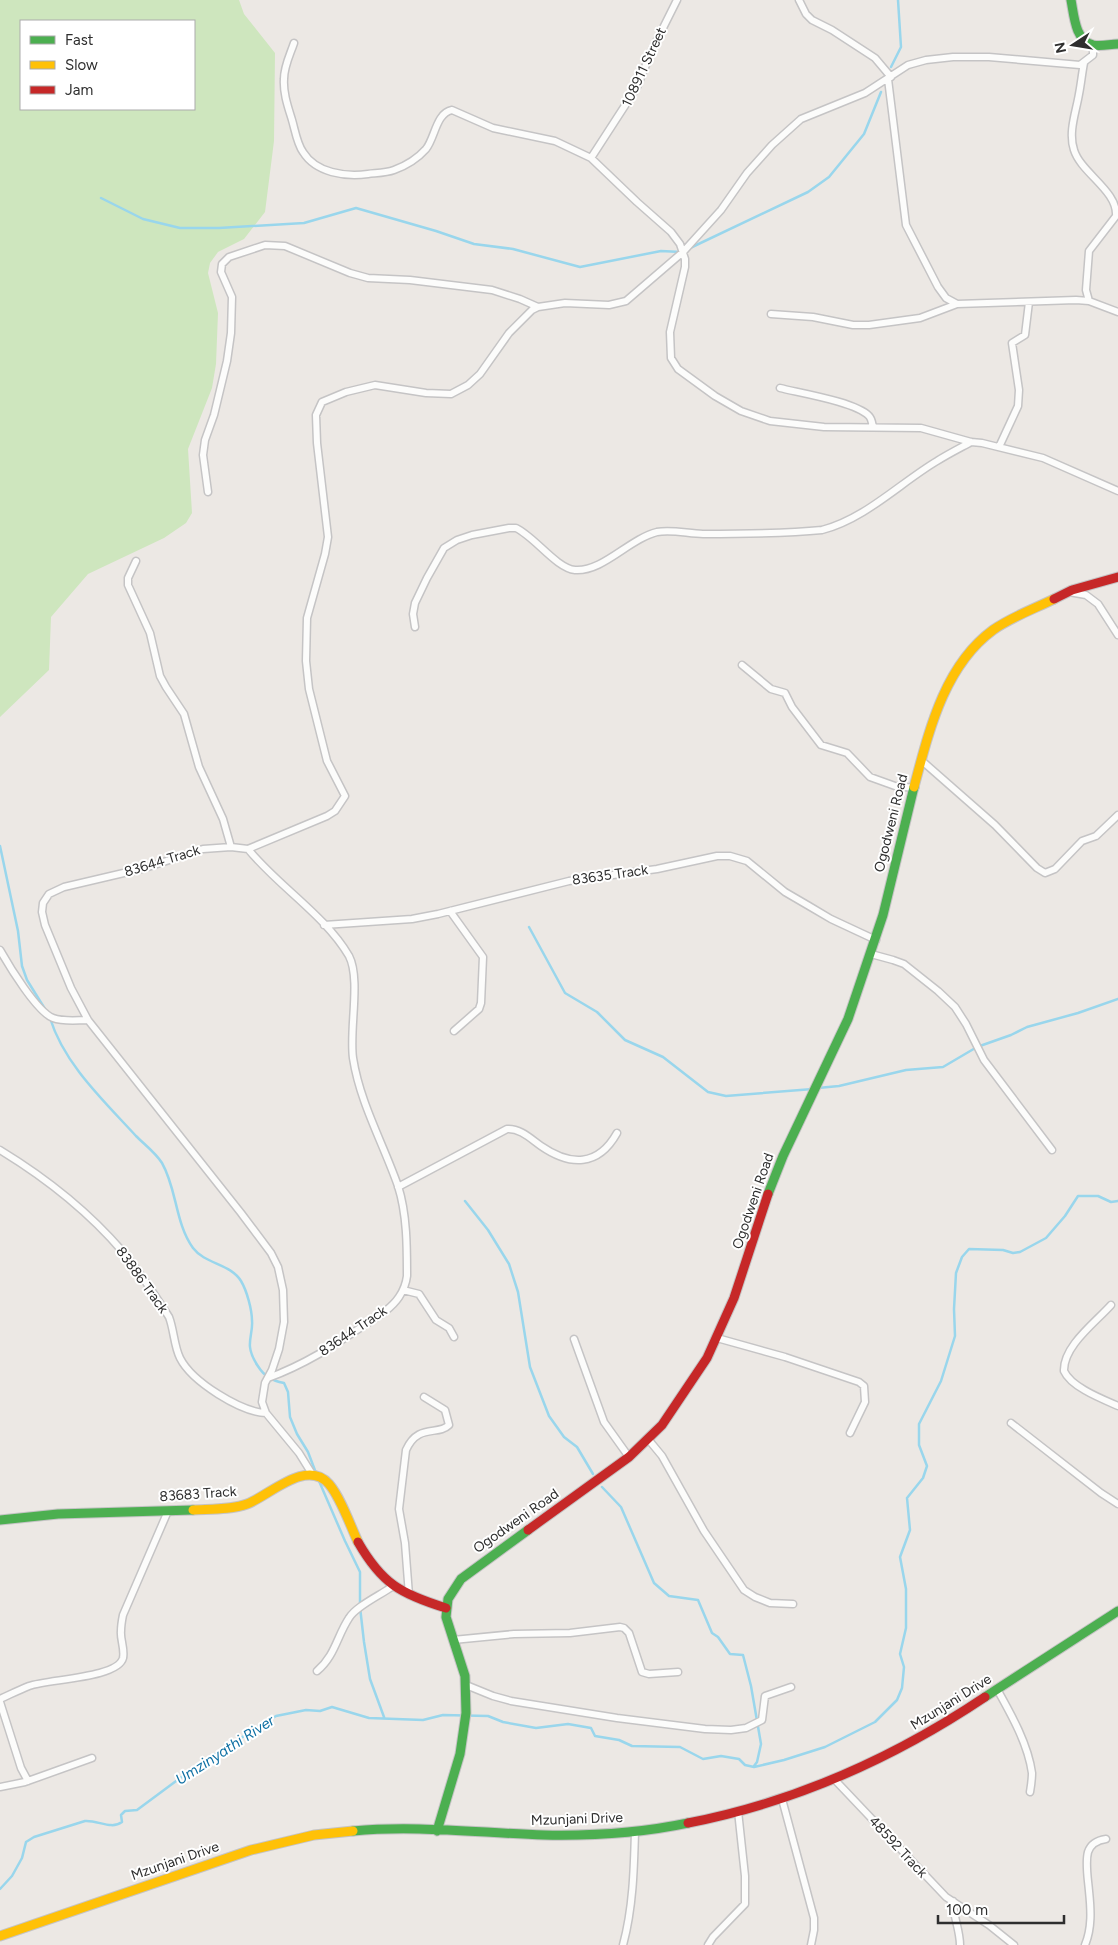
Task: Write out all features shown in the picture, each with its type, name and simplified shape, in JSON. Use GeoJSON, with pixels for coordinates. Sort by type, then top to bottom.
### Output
{"type":"FeatureCollection","features":[{"type":"Feature","properties":{"kind":"street","name":"108911 Street"},"geometry":{"type":"LineString","coordinates":[[592,158],[638,87],[652,50],[677,0]]}},
{"type":"Feature","properties":{"kind":"street"},"geometry":{"type":"LineString","coordinates":[[799,0],[806,14],[812,20],[832,30],[875,58],[889,78],[906,225],[942,293],[946,298],[957,304]]}},
{"type":"Feature","properties":{"kind":"street"},"geometry":{"type":"LineString","coordinates":[[1071,0],[1076,26],[1083,39],[1092,45],[1118,44]]}},
{"type":"Feature","properties":{"kind":"street"},"geometry":{"type":"LineString","coordinates":[[294,43],[285,66],[284,78],[287,103],[302,152],[319,167],[329,172],[354,176],[388,172],[401,167],[426,149],[431,142],[441,116],[447,111],[452,110],[493,128],[555,141],[592,158],[636,202],[671,232],[683,252],[685,267],[670,332],[671,358],[678,369],[724,401],[770,421],[824,427],[921,428],[971,442],[1043,458],[1118,491]]}},
{"type":"Feature","properties":{"kind":"street"},"geometry":{"type":"LineString","coordinates":[[454,1337],[449,1328],[436,1320],[418,1294],[403,1290],[407,1276],[404,1210],[398,1187],[365,1102],[356,1069],[352,1043],[354,989],[352,963],[346,951],[324,925],[261,865],[248,850],[327,816],[335,811],[344,796],[327,761],[309,689],[306,661],[307,618],[326,554],[328,537],[317,443],[316,415],[322,402],[346,392],[375,385],[440,395],[450,394],[461,390],[480,374],[509,334],[532,310],[538,307],[565,303],[621,304],[683,252],[722,210],[747,173],[772,145],[801,120],[865,93],[908,65],[926,60],[953,57],[989,57],[1070,65],[1084,63],[1093,55],[1092,45]]}},
{"type":"Feature","properties":{"kind":"street"},"geometry":{"type":"LineString","coordinates":[[1084,63],[1073,124],[1072,144],[1077,158],[1114,201],[1117,211],[1116,216],[1089,252],[1086,290],[1090,301]]}},
{"type":"Feature","properties":{"kind":"street"},"geometry":{"type":"LineString","coordinates":[[208,492],[203,455],[205,440],[214,415],[227,361],[231,333],[232,297],[221,272],[222,264],[229,257],[266,245],[285,246],[350,273],[368,278],[410,280],[492,290],[538,307]]}},
{"type":"Feature","properties":{"kind":"street"},"geometry":{"type":"LineString","coordinates":[[771,314],[813,318],[853,325],[869,325],[920,318],[957,304],[1060,300],[1090,301],[1118,312]]}},
{"type":"Feature","properties":{"kind":"street"},"geometry":{"type":"LineString","coordinates":[[998,447],[1018,406],[1020,390],[1012,343],[1025,334],[1029,302]]}},
{"type":"Feature","properties":{"kind":"street"},"geometry":{"type":"LineString","coordinates":[[780,388],[847,405],[864,412],[871,419],[873,427]]}},
{"type":"Feature","properties":{"kind":"street"},"geometry":{"type":"LineString","coordinates":[[415,627],[415,603],[440,554],[450,544],[472,535],[516,528],[561,564],[573,570],[582,570],[600,564],[645,536],[659,532],[729,534],[822,530],[857,515],[937,461],[971,442]]}},
{"type":"Feature","properties":{"kind":"street"},"geometry":{"type":"LineString","coordinates":[[136,561],[128,578],[128,585],[150,633],[160,676],[184,714],[199,767],[223,819],[232,847]]}},
{"type":"Feature","properties":{"kind":"street","name":"Ogodweni Road"},"geometry":{"type":"LineString","coordinates":[[446,1608],[452,1590],[461,1579],[629,1457],[648,1440],[671,1413],[707,1358],[734,1298],[768,1192],[783,1156],[844,1028],[871,954],[884,915],[921,760],[950,679],[972,649],[993,630],[1068,592],[1096,582],[1118,577]]}},
{"type":"Feature","properties":{"kind":"street"},"geometry":{"type":"LineString","coordinates":[[1068,592],[1086,595],[1098,604],[1118,635]]}},
{"type":"Feature","properties":{"kind":"street"},"geometry":{"type":"LineString","coordinates":[[742,665],[771,689],[785,693],[792,707],[820,744],[848,754],[870,777],[895,786],[915,788]]}},
{"type":"Feature","properties":{"kind":"street"},"geometry":{"type":"LineString","coordinates":[[921,760],[994,825],[1037,868],[1045,873],[1055,869],[1082,841],[1096,836],[1118,815]]}},
{"type":"Feature","properties":{"kind":"street","name":"83644 Track"},"geometry":{"type":"LineString","coordinates":[[248,850],[232,847],[203,849],[145,868],[64,887],[54,891],[46,898],[42,908],[42,917],[71,988],[88,1020],[241,1213],[271,1254],[278,1267],[283,1290],[284,1322],[277,1358],[262,1396],[266,1413]]}},
{"type":"Feature","properties":{"kind":"street","name":"83635 Track"},"geometry":{"type":"LineString","coordinates":[[324,925],[412,919],[569,881],[657,869],[717,856],[730,856],[747,861],[785,892],[831,919],[876,940]]}},
{"type":"Feature","properties":{"kind":"street"},"geometry":{"type":"LineString","coordinates":[[450,911],[480,950],[484,964],[479,1009],[454,1031]]}},
{"type":"Feature","properties":{"kind":"street"},"geometry":{"type":"LineString","coordinates":[[0,950],[35,1004],[43,1012],[57,1020],[88,1020]]}},
{"type":"Feature","properties":{"kind":"street"},"geometry":{"type":"LineString","coordinates":[[871,954],[904,964],[955,1007],[984,1060],[1052,1150]]}},
{"type":"Feature","properties":{"kind":"street"},"geometry":{"type":"LineString","coordinates":[[398,1187],[507,1129],[516,1130],[558,1156],[568,1160],[581,1160],[598,1155],[610,1144],[617,1133]]}},
{"type":"Feature","properties":{"kind":"street","name":"83886 Track"},"geometry":{"type":"LineString","coordinates":[[0,1150],[40,1176],[71,1200],[122,1251],[169,1317],[174,1329],[177,1351],[186,1366],[200,1380],[222,1396],[251,1411],[266,1413]]}},
{"type":"Feature","properties":{"kind":"street","name":"83644 Track"},"geometry":{"type":"LineString","coordinates":[[268,1378],[298,1367],[353,1333],[392,1305],[403,1290]]}},
{"type":"Feature","properties":{"kind":"street"},"geometry":{"type":"LineString","coordinates":[[1111,1306],[1078,1340],[1066,1360],[1064,1371],[1074,1383],[1095,1396],[1118,1406]]}},
{"type":"Feature","properties":{"kind":"street"},"geometry":{"type":"LineString","coordinates":[[717,1338],[785,1357],[859,1382],[864,1386],[865,1402],[850,1433]]}},
{"type":"Feature","properties":{"kind":"street"},"geometry":{"type":"LineString","coordinates":[[574,1339],[604,1422],[629,1457]]}},
{"type":"Feature","properties":{"kind":"street"},"geometry":{"type":"LineString","coordinates":[[409,1595],[400,1508],[406,1450],[416,1436],[426,1431],[446,1428],[449,1425],[445,1410],[424,1398]]}},
{"type":"Feature","properties":{"kind":"street"},"geometry":{"type":"LineString","coordinates":[[266,1413],[299,1453],[312,1474],[322,1476],[329,1484],[371,1564],[379,1574],[393,1586],[409,1595],[446,1608],[448,1625],[462,1663],[467,1699],[456,1770],[437,1831]]}},
{"type":"Feature","properties":{"kind":"street"},"geometry":{"type":"LineString","coordinates":[[1011,1423],[1118,1504]]}},
{"type":"Feature","properties":{"kind":"street"},"geometry":{"type":"LineString","coordinates":[[648,1440],[662,1456],[704,1531],[744,1590],[770,1603],[792,1604]]}},
{"type":"Feature","properties":{"kind":"street","name":"83683 Track"},"geometry":{"type":"LineString","coordinates":[[0,1520],[46,1513],[168,1511],[234,1507],[249,1504],[278,1486],[312,1474]]}},
{"type":"Feature","properties":{"kind":"street"},"geometry":{"type":"LineString","coordinates":[[28,1781],[21,1768],[0,1700],[29,1686],[58,1679],[102,1673],[120,1664],[123,1659],[120,1630],[123,1615],[168,1511]]}},
{"type":"Feature","properties":{"kind":"street"},"geometry":{"type":"LineString","coordinates":[[317,1670],[324,1665],[332,1654],[350,1616],[393,1586]]}},
{"type":"Feature","properties":{"kind":"street","name":"Mzunjani Drive"},"geometry":{"type":"LineString","coordinates":[[0,1936],[268,1845],[334,1832],[366,1830],[575,1835],[635,1830],[708,1818],[782,1799],[834,1780],[907,1745],[1118,1611]]}},
{"type":"Feature","properties":{"kind":"street"},"geometry":{"type":"LineString","coordinates":[[453,1640],[514,1634],[570,1633],[620,1627],[629,1633],[642,1672],[649,1674],[678,1672]]}},
{"type":"Feature","properties":{"kind":"street"},"geometry":{"type":"LineString","coordinates":[[466,1685],[511,1701],[651,1722],[731,1730],[746,1728],[762,1720],[765,1696],[791,1687]]}},
{"type":"Feature","properties":{"kind":"street"},"geometry":{"type":"LineString","coordinates":[[997,1689],[1010,1712],[1030,1764],[1032,1775],[1030,1792]]}},
{"type":"Feature","properties":{"kind":"street"},"geometry":{"type":"LineString","coordinates":[[0,1788],[28,1781],[92,1758]]}},
{"type":"Feature","properties":{"kind":"street","name":"48592 Track"},"geometry":{"type":"LineString","coordinates":[[834,1780],[931,1882],[953,1901],[989,1925],[1014,1945]]}},
{"type":"Feature","properties":{"kind":"street"},"geometry":{"type":"LineString","coordinates":[[782,1799],[814,1918],[811,1945]]}},
{"type":"Feature","properties":{"kind":"street"},"geometry":{"type":"LineString","coordinates":[[708,1945],[713,1937],[745,1904],[745,1876],[738,1811]]}},
{"type":"Feature","properties":{"kind":"street"},"geometry":{"type":"LineString","coordinates":[[623,1945],[629,1915],[635,1830]]}},
{"type":"Feature","properties":{"kind":"street"},"geometry":{"type":"LineString","coordinates":[[1085,1945],[1090,1933],[1091,1921],[1087,1865],[1088,1851],[1093,1844],[1106,1839]]}},
{"type":"Feature","properties":{"kind":"street"},"geometry":{"type":"LineString","coordinates":[[953,1901],[954,1915],[960,1935],[960,1945]]}},
{"type":"Feature","properties":{"kind":"green space"},"geometry":{"type":"Polygon","coordinates":[[[0,0],[239,0],[244,14],[275,53],[274,141],[265,212],[244,239],[218,252],[210,263],[208,273],[218,313],[216,364],[212,388],[188,449],[192,513],[186,523],[164,538],[88,574],[51,617],[49,670],[0,717],[0,0]]]}},
{"type":"Feature","properties":{"kind":"waterway"},"geometry":{"type":"LineString","coordinates":[[891,67],[901,47],[898,0]]}},
{"type":"Feature","properties":{"kind":"waterway"},"geometry":{"type":"LineString","coordinates":[[688,249],[808,192],[829,177],[864,134],[881,92]]}},
{"type":"Feature","properties":{"kind":"waterway"},"geometry":{"type":"LineString","coordinates":[[101,198],[143,219],[180,228],[219,228],[304,223],[356,208],[474,244],[513,249],[580,267],[661,251],[681,252]]}},
{"type":"Feature","properties":{"kind":"waterway"},"geometry":{"type":"LineString","coordinates":[[0,846],[18,931],[22,966],[27,980],[45,1009]]}},
{"type":"Feature","properties":{"kind":"waterway"},"geometry":{"type":"LineString","coordinates":[[529,927],[565,993],[597,1012],[625,1040],[663,1057],[708,1092],[726,1096],[813,1089]]}},
{"type":"Feature","properties":{"kind":"waterway"},"geometry":{"type":"LineString","coordinates":[[818,1088],[839,1086],[906,1070],[943,1067],[977,1047],[1027,1027],[1078,1013],[1118,999]]}},
{"type":"Feature","properties":{"kind":"waterway"},"geometry":{"type":"LineString","coordinates":[[50,1018],[56,1035],[65,1051],[86,1081],[162,1163],[171,1184],[183,1228],[193,1248],[204,1258],[225,1267],[237,1275],[241,1281],[251,1312],[250,1344],[252,1355],[257,1365],[267,1376],[275,1381],[284,1383],[288,1392],[290,1417],[297,1434],[308,1452],[316,1473]]}},
{"type":"Feature","properties":{"kind":"waterway","name":"Umzinyathi River"},"geometry":{"type":"LineString","coordinates":[[0,1889],[12,1876],[22,1858],[26,1842],[34,1837],[85,1821],[109,1825],[118,1824],[122,1822],[121,1815],[125,1811],[137,1810],[195,1767],[276,1716],[306,1710],[320,1711],[332,1707],[369,1718],[423,1720],[443,1715],[488,1716],[503,1722],[536,1728],[568,1724],[591,1728],[595,1736],[619,1740],[632,1746],[680,1747],[703,1759],[721,1756],[739,1759],[745,1765],[754,1767],[825,1747],[875,1722],[897,1700],[902,1688],[904,1667],[900,1654],[906,1628],[906,1589],[900,1557],[910,1530],[907,1498],[923,1478],[927,1466],[919,1445],[919,1424],[941,1381],[955,1336],[956,1273],[962,1257],[969,1249],[1020,1252],[1046,1238],[1065,1216],[1078,1196],[1098,1196],[1111,1202],[1118,1201]]}},
{"type":"Feature","properties":{"kind":"waterway"},"geometry":{"type":"LineString","coordinates":[[465,1201],[488,1230],[509,1264],[518,1292],[530,1367],[549,1416],[564,1437],[577,1447],[593,1474]]}},
{"type":"Feature","properties":{"kind":"waterway"},"geometry":{"type":"LineString","coordinates":[[319,1481],[360,1572],[360,1607],[370,1679],[384,1717]]}},
{"type":"Feature","properties":{"kind":"waterway"},"geometry":{"type":"LineString","coordinates":[[602,1487],[621,1507],[654,1583],[669,1596],[698,1600],[712,1633],[718,1637],[730,1654],[743,1655],[751,1686],[761,1744],[757,1762],[754,1766]]}},
{"type":"Feature","properties":{"kind":"traffic: fast"},"geometry":{"type":"LineString","coordinates":[[1071,0],[1076,27],[1087,43],[1096,46],[1118,44]]}},
{"type":"Feature","properties":{"kind":"traffic: fast"},"geometry":{"type":"LineString","coordinates":[[768,1194],[783,1156],[848,1019],[883,915],[914,787]]}},
{"type":"Feature","properties":{"kind":"traffic: fast"},"geometry":{"type":"LineString","coordinates":[[0,1520],[58,1514],[193,1510]]}},
{"type":"Feature","properties":{"kind":"traffic: fast"},"geometry":{"type":"LineString","coordinates":[[437,1831],[460,1754],[466,1713],[465,1676],[446,1617],[448,1599],[461,1579],[528,1530]]}},
{"type":"Feature","properties":{"kind":"traffic: fast"},"geometry":{"type":"LineString","coordinates":[[985,1697],[1118,1611]]}},
{"type":"Feature","properties":{"kind":"traffic: fast"},"geometry":{"type":"LineString","coordinates":[[353,1831],[424,1829],[580,1835],[616,1833],[688,1823]]}},
{"type":"Feature","properties":{"kind":"traffic: slow"},"geometry":{"type":"LineString","coordinates":[[914,787],[941,701],[950,681],[962,662],[976,645],[1000,625],[1054,599]]}},
{"type":"Feature","properties":{"kind":"traffic: slow"},"geometry":{"type":"LineString","coordinates":[[193,1510],[241,1506],[256,1500],[288,1481],[310,1475],[320,1477],[329,1484],[341,1504],[358,1542]]}},
{"type":"Feature","properties":{"kind":"traffic: slow"},"geometry":{"type":"LineString","coordinates":[[0,1936],[251,1850],[314,1835],[353,1831]]}},
{"type":"Feature","properties":{"kind":"traffic: jam"},"geometry":{"type":"LineString","coordinates":[[1054,599],[1072,590],[1118,577]]}},
{"type":"Feature","properties":{"kind":"traffic: jam"},"geometry":{"type":"LineString","coordinates":[[528,1530],[629,1457],[662,1425],[707,1358],[734,1298],[768,1194]]}},
{"type":"Feature","properties":{"kind":"traffic: jam"},"geometry":{"type":"LineString","coordinates":[[358,1542],[376,1568],[394,1586],[417,1598],[446,1608]]}},
{"type":"Feature","properties":{"kind":"traffic: jam"},"geometry":{"type":"LineString","coordinates":[[688,1823],[767,1803],[843,1775],[915,1739],[985,1697]]}}]}
